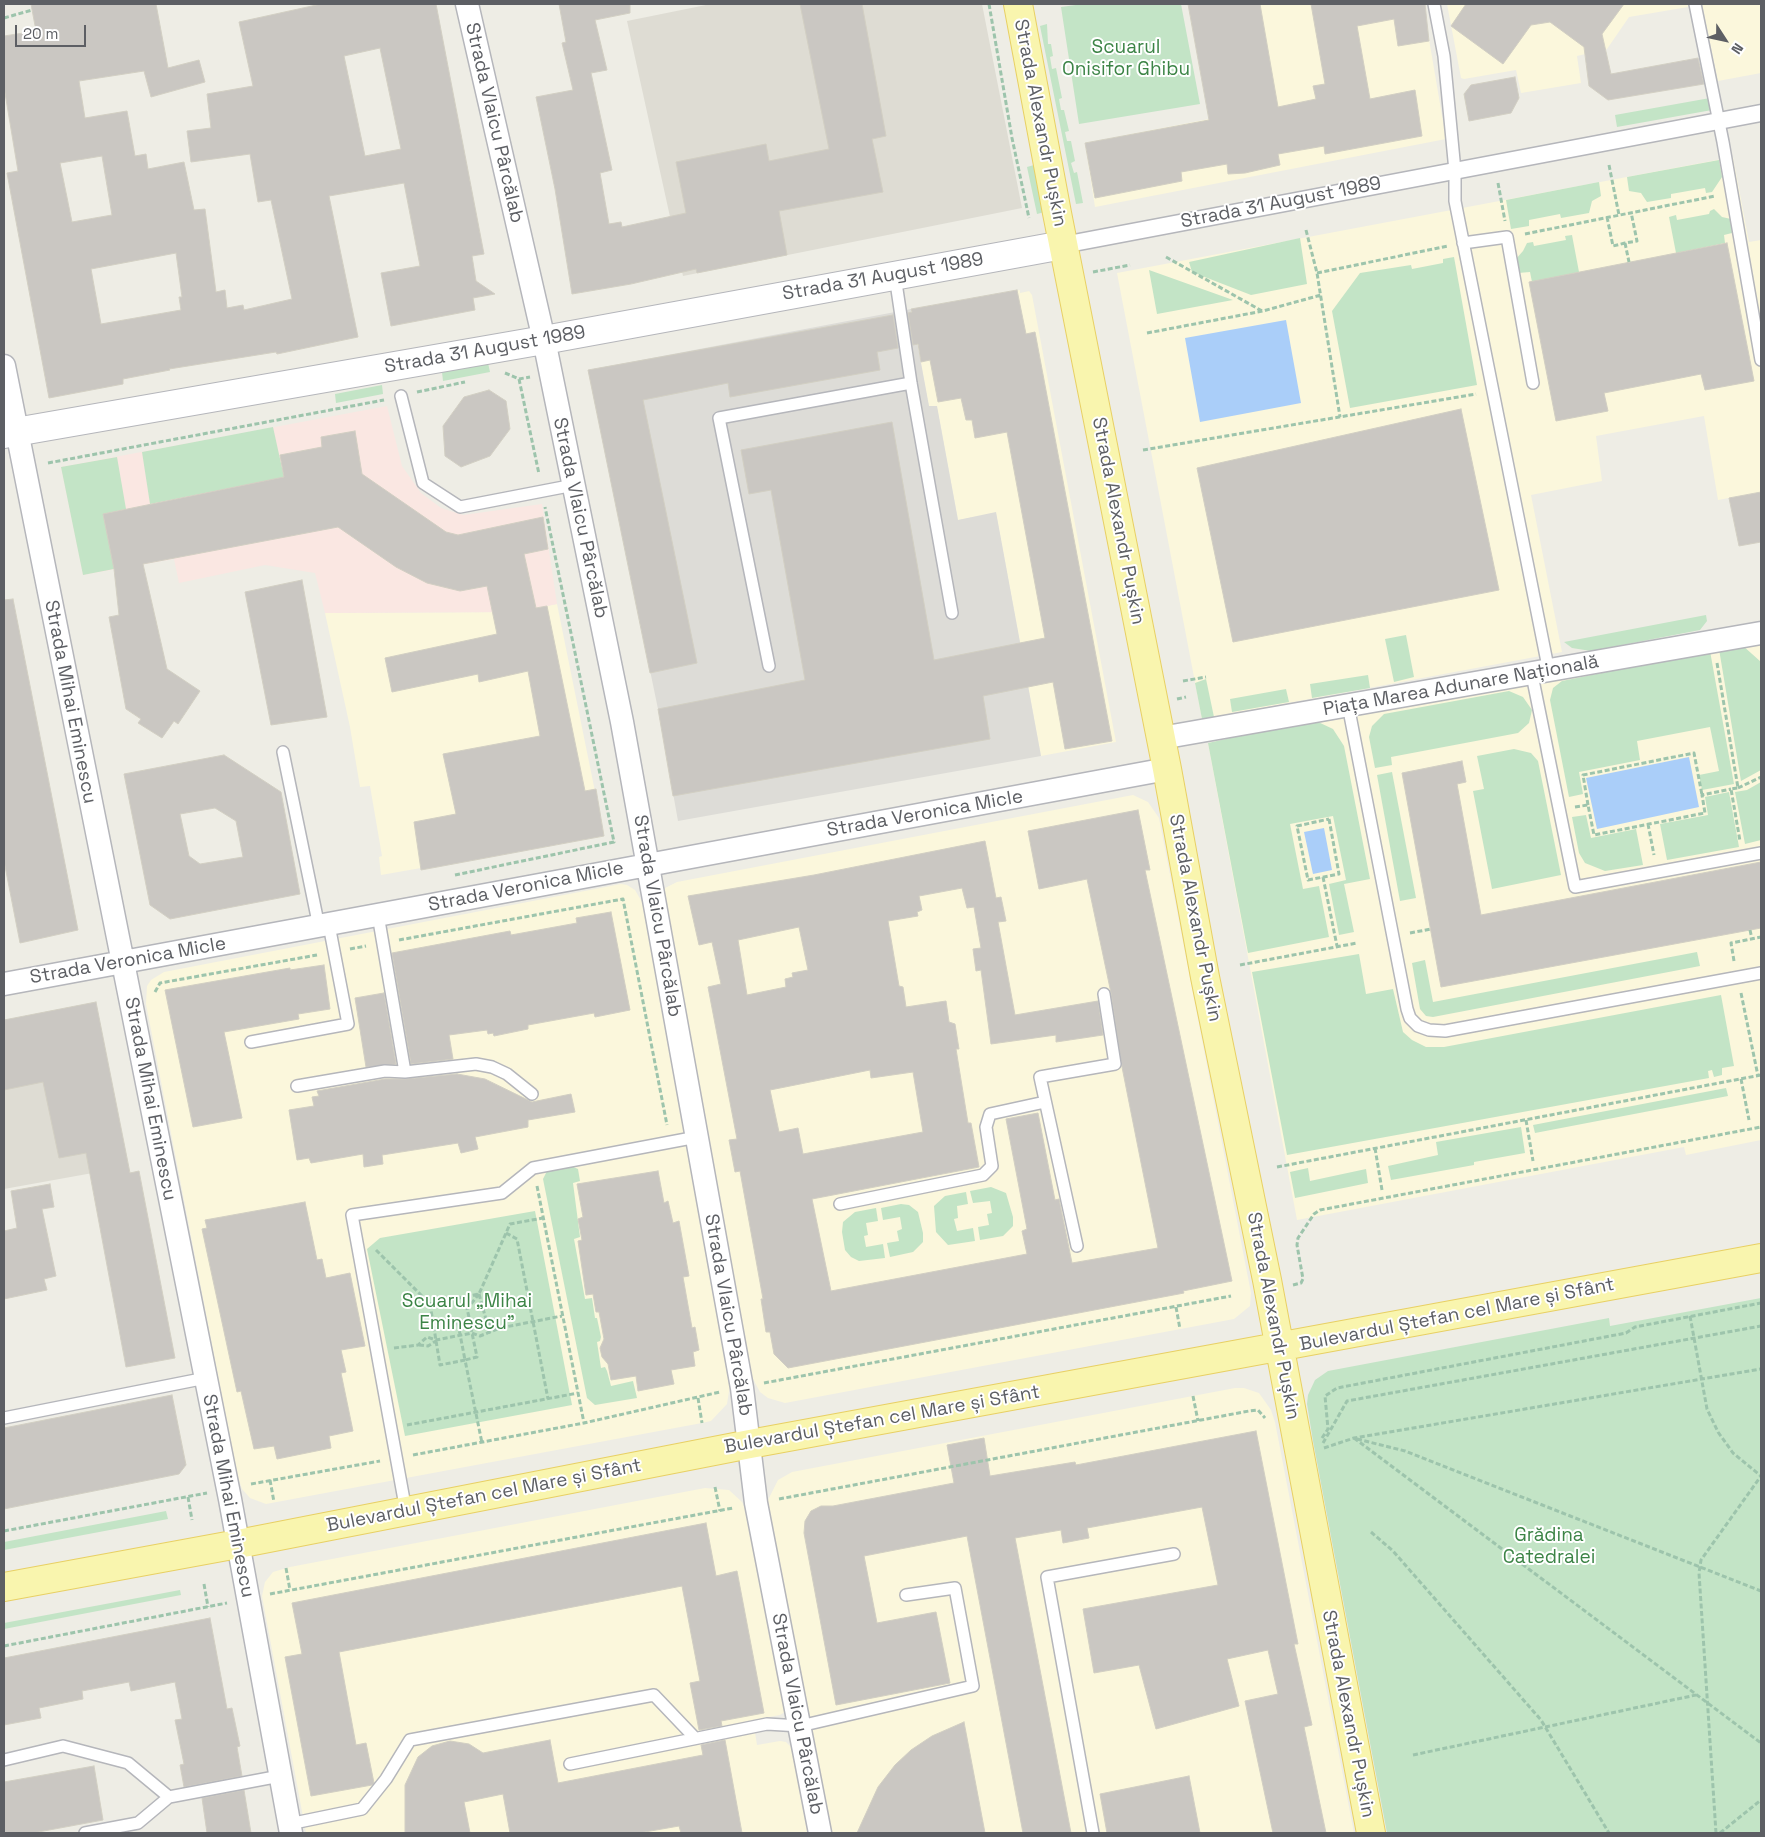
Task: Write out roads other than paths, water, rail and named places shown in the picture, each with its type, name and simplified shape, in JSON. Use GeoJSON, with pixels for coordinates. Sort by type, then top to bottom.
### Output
{"type":"FeatureCollection","features":[{"type":"Feature","properties":{"kind":"main road","name":"Strada Alexandr Pușkin"},"geometry":{"type":"LineString","coordinates":[[1018,4],[1063,245],[1167,769],[1205,976],[1280,1348],[1371,1833]]}},
{"type":"Feature","properties":{"kind":"main road","name":"Bulevardul Ștefan cel Mare și Sfânt"},"geometry":{"type":"LineString","coordinates":[[4,1587],[238,1544],[750,1444],[1761,1258]]}},
{"type":"Feature","properties":{"kind":"street","name":"Strada Vlaicu Pârcălab"},"geometry":{"type":"LineString","coordinates":[[467,4],[544,340],[622,722],[742,1388],[756,1503],[820,1833]]}},
{"type":"Feature","properties":{"kind":"street","name":"Strada 31 August 1989"},"geometry":{"type":"LineString","coordinates":[[10,433],[544,340],[894,274],[1063,245],[1761,113]]}},
{"type":"Feature","properties":{"kind":"street","name":"Strada Mihai Eminescu"},"geometry":{"type":"LineString","coordinates":[[4,366],[10,433],[122,962],[206,1378],[290,1829]]}},
{"type":"Feature","properties":{"kind":"street","name":"Piața Marea Adunare Națională"},"geometry":{"type":"LineString","coordinates":[[1161,738],[1541,674],[1761,633]]}},
{"type":"Feature","properties":{"kind":"street","name":"Strada Veronica Micle"},"geometry":{"type":"LineString","coordinates":[[4,984],[1167,769]]}},
{"type":"Feature","properties":{"kind":"lane"},"geometry":{"type":"LineString","coordinates":[[1434,4],[1444,56],[1456,171],[1455,201],[1494,392],[1541,674],[1559,811],[1575,887],[1761,853]]}},
{"type":"Feature","properties":{"kind":"lane"},"geometry":{"type":"LineString","coordinates":[[1695,4],[1732,192],[1761,360]]}},
{"type":"Feature","properties":{"kind":"lane"},"geometry":{"type":"LineString","coordinates":[[1463,243],[1508,237],[1533,383]]}},
{"type":"Feature","properties":{"kind":"lane"},"geometry":{"type":"LineString","coordinates":[[894,274],[911,383],[952,613]]}},
{"type":"Feature","properties":{"kind":"lane"},"geometry":{"type":"LineString","coordinates":[[769,666],[719,418],[911,383]]}},
{"type":"Feature","properties":{"kind":"lane"},"geometry":{"type":"LineString","coordinates":[[401,396],[423,483],[460,507],[574,485]]}},
{"type":"Feature","properties":{"kind":"lane"},"geometry":{"type":"LineString","coordinates":[[1348,705],[1407,1009],[1410,1018],[1418,1026],[1429,1030],[1445,1031],[1761,973]]}},
{"type":"Feature","properties":{"kind":"lane"},"geometry":{"type":"LineString","coordinates":[[251,1042],[348,1024],[283,752]]}},
{"type":"Feature","properties":{"kind":"lane"},"geometry":{"type":"LineString","coordinates":[[378,915],[405,1072]]}},
{"type":"Feature","properties":{"kind":"lane"},"geometry":{"type":"LineString","coordinates":[[1077,1246],[1040,1077],[1115,1064],[1104,994]]}},
{"type":"Feature","properties":{"kind":"lane"},"geometry":{"type":"LineString","coordinates":[[297,1086],[385,1071],[405,1072],[476,1064],[492,1067],[507,1074],[532,1094]]}},
{"type":"Feature","properties":{"kind":"lane"},"geometry":{"type":"LineString","coordinates":[[840,1204],[983,1175],[992,1166],[986,1127],[990,1114],[1045,1102]]}},
{"type":"Feature","properties":{"kind":"lane"},"geometry":{"type":"LineString","coordinates":[[406,1511],[352,1215],[502,1193],[533,1168],[697,1137]]}},
{"type":"Feature","properties":{"kind":"lane"},"geometry":{"type":"LineString","coordinates":[[4,1418],[206,1378]]}},
{"type":"Feature","properties":{"kind":"lane"},"geometry":{"type":"LineString","coordinates":[[1093,1833],[1048,1577],[1174,1554]]}},
{"type":"Feature","properties":{"kind":"lane"},"geometry":{"type":"LineString","coordinates":[[570,1764],[767,1724],[800,1726],[973,1686],[955,1588],[906,1596]]}},
{"type":"Feature","properties":{"kind":"lane"},"geometry":{"type":"LineString","coordinates":[[290,1829],[362,1810],[386,1779],[410,1740],[654,1695],[695,1738]]}},
{"type":"Feature","properties":{"kind":"lane"},"geometry":{"type":"LineString","coordinates":[[4,1760],[63,1746],[128,1763],[169,1797]]}},
{"type":"Feature","properties":{"kind":"lane"},"geometry":{"type":"LineString","coordinates":[[85,1833],[138,1823],[169,1797],[280,1776]]}},
{"type":"Feature","properties":{"kind":"water"},"geometry":{"type":"Polygon","coordinates":[[[1286,320],[1301,403],[1200,422],[1185,338],[1286,320]]]}},
{"type":"Feature","properties":{"kind":"water"},"geometry":{"type":"Polygon","coordinates":[[[1689,757],[1699,807],[1597,829],[1586,778],[1689,757]]]}},
{"type":"Feature","properties":{"kind":"water"},"geometry":{"type":"Polygon","coordinates":[[[1324,828],[1332,870],[1313,874],[1304,832],[1324,828]]]}},
{"type":"Feature","properties":{"kind":"park label","name":"Scuarul Onisifor Ghibu"},"geometry":{"type":"Point","coordinates":[1126,59]}},
{"type":"Feature","properties":{"kind":"park label","name":"Scuarul „Mihai Eminescu”"},"geometry":{"type":"Point","coordinates":[467,1313]}},
{"type":"Feature","properties":{"kind":"park label","name":"Grădina Catedralei"},"geometry":{"type":"Point","coordinates":[1549,1547]}}]}
